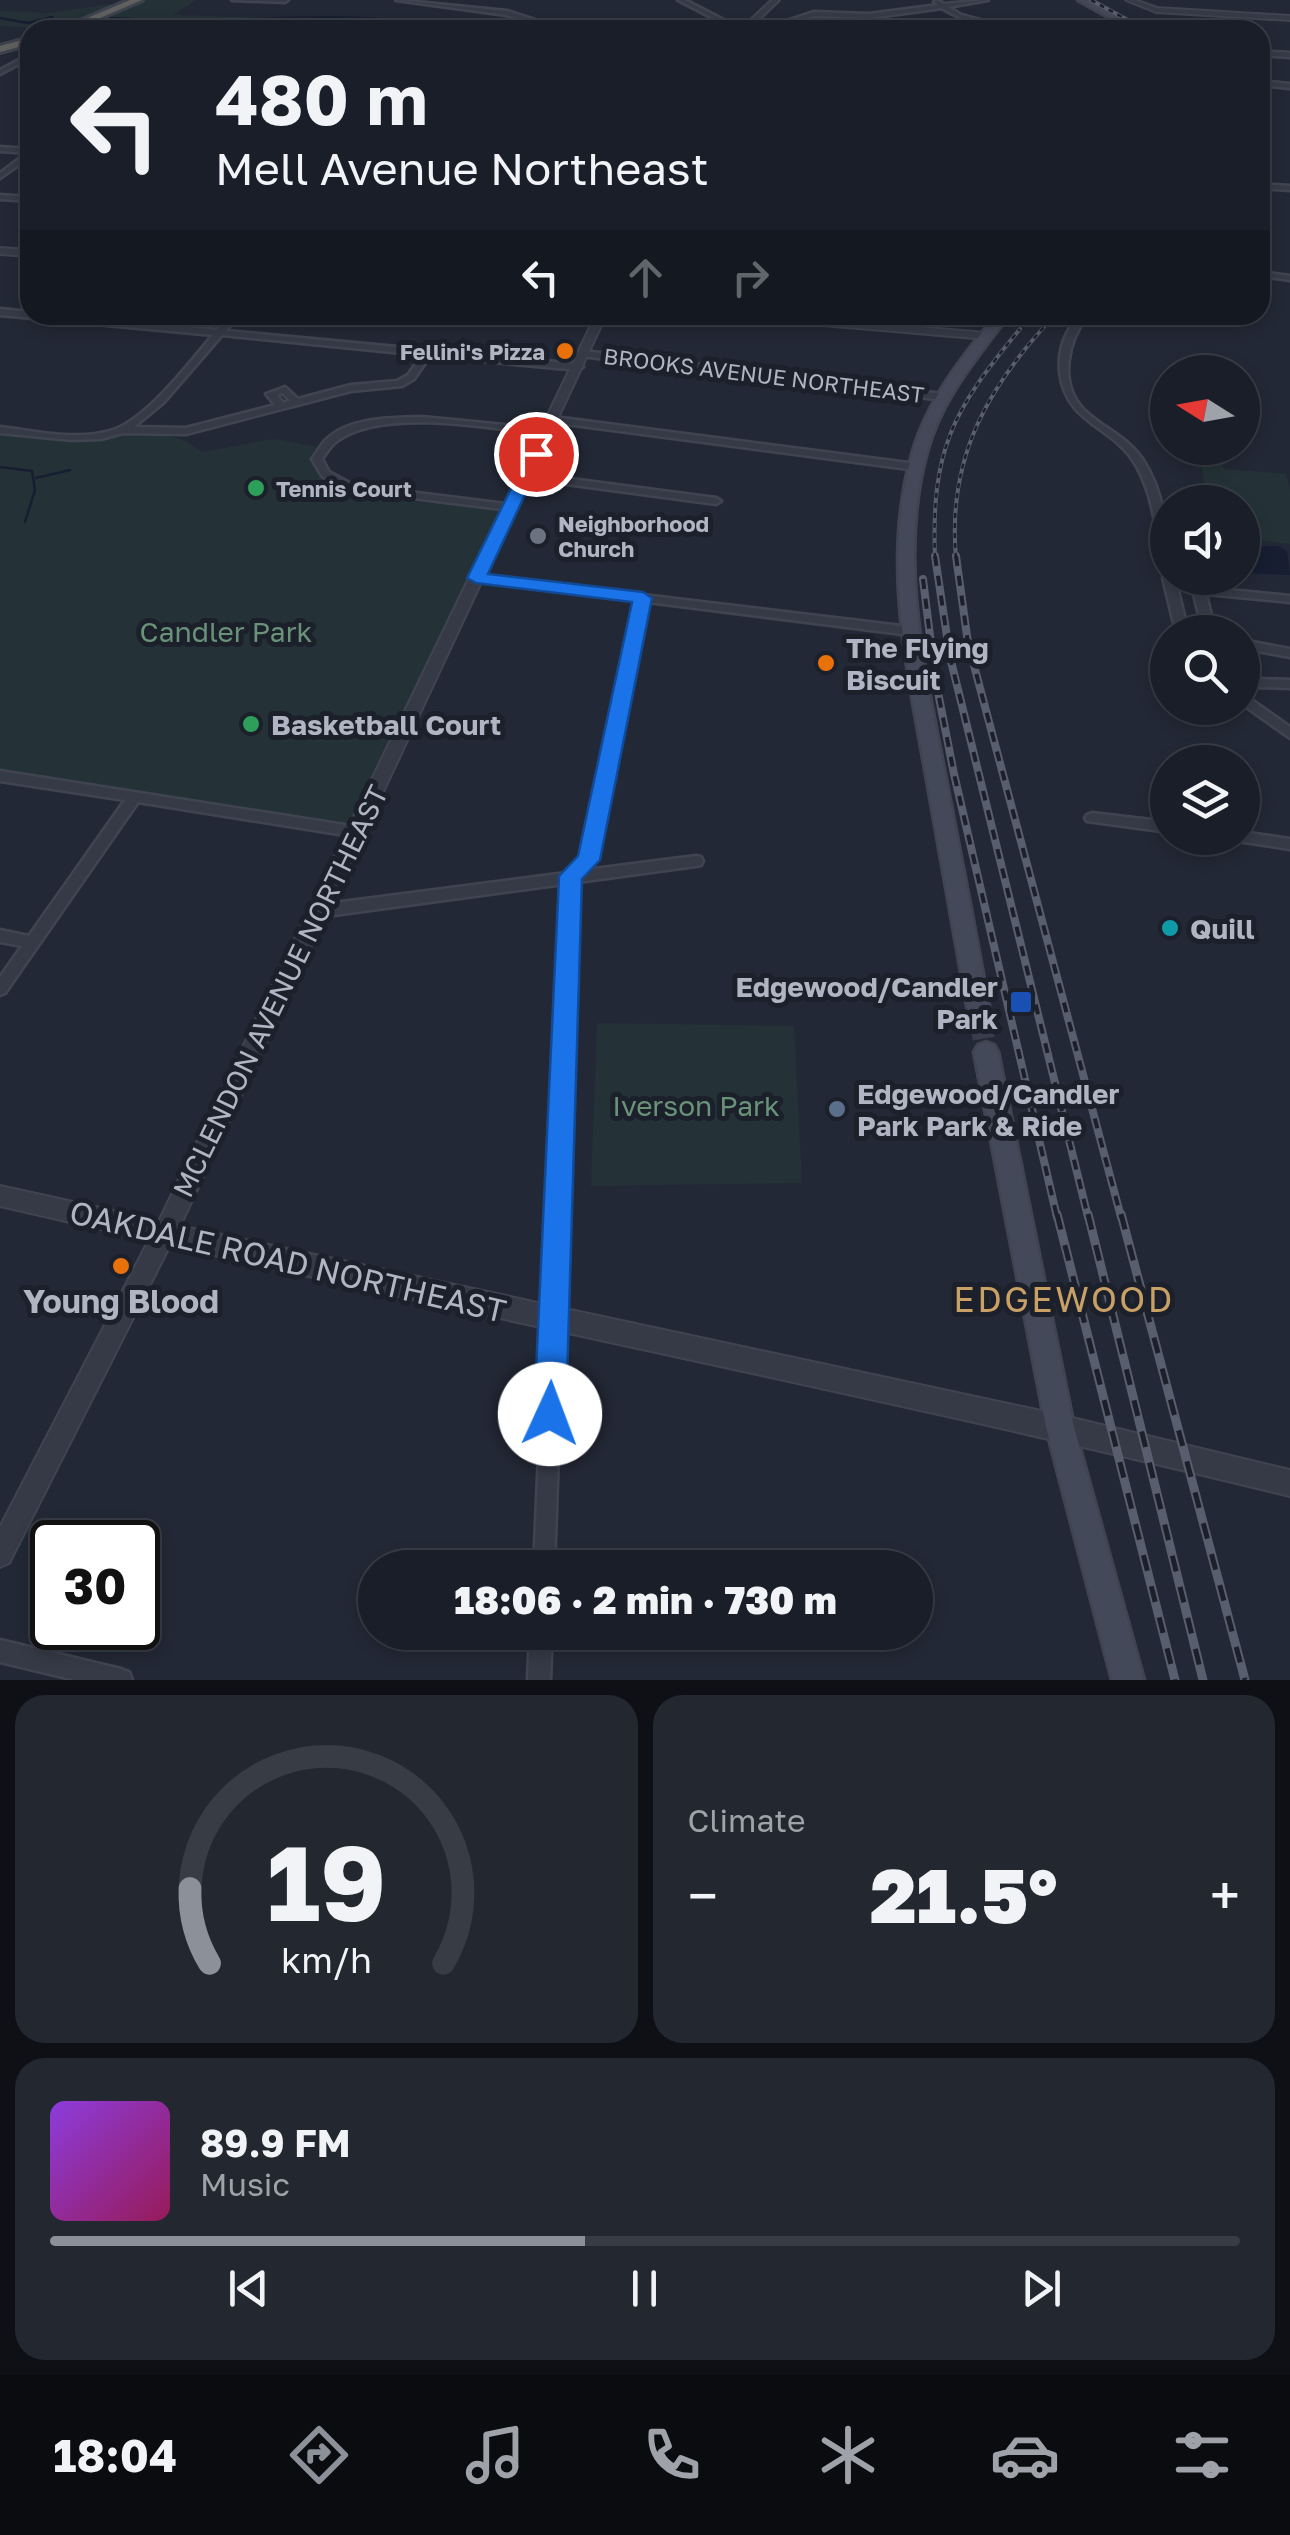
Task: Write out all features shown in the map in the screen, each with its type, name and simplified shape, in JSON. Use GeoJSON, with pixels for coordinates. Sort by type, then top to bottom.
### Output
{"type":"FeatureCollection","features":[{"type":"Feature","properties":{"kind":"highway"},"geometry":{"type":"LineString","coordinates":[[89,20],[138,0]]}},
{"type":"Feature","properties":{"kind":"main road"},"geometry":{"type":"LineString","coordinates":[[1082,0],[1119,20]]}},
{"type":"Feature","properties":{"kind":"main road"},"geometry":{"type":"LineString","coordinates":[[980,1016],[910,631],[906,536],[916,467],[943,397],[995,325]]}},
{"type":"Feature","properties":{"kind":"main road"},"geometry":{"type":"LineString","coordinates":[[986,1052],[1060,1427],[1128,1680]]}},
{"type":"Feature","properties":{"kind":"street"},"geometry":{"type":"LineString","coordinates":[[235,0],[285,0]]}},
{"type":"Feature","properties":{"kind":"street"},"geometry":{"type":"LineString","coordinates":[[399,0],[434,1],[530,20]]}},
{"type":"Feature","properties":{"kind":"street"},"geometry":{"type":"LineString","coordinates":[[680,0],[721,20]]}},
{"type":"Feature","properties":{"kind":"street"},"geometry":{"type":"LineString","coordinates":[[753,20],[776,0]]}},
{"type":"Feature","properties":{"kind":"street"},"geometry":{"type":"LineString","coordinates":[[794,20],[814,14],[879,16],[937,2],[985,0]]}},
{"type":"Feature","properties":{"kind":"street"},"geometry":{"type":"LineString","coordinates":[[1128,0],[1145,8],[1290,18]]}},
{"type":"Feature","properties":{"kind":"street"},"geometry":{"type":"LineString","coordinates":[[937,2],[946,12],[973,20]]}},
{"type":"Feature","properties":{"kind":"street"},"geometry":{"type":"LineString","coordinates":[[0,176],[20,161]]}},
{"type":"Feature","properties":{"kind":"street","name":"BROOKS AVENUE NORTHEAST"},"geometry":{"type":"LineString","coordinates":[[153,325],[428,352],[581,360],[943,397]]}},
{"type":"Feature","properties":{"kind":"street"},"geometry":{"type":"LineString","coordinates":[[0,430],[82,438],[123,430],[146,414],[226,325]]}},
{"type":"Feature","properties":{"kind":"street","name":"MCLENDON AVENUE NORTHEAST"},"geometry":{"type":"LineString","coordinates":[[0,1554],[164,1233],[597,325]]}},
{"type":"Feature","properties":{"kind":"street"},"geometry":{"type":"LineString","coordinates":[[858,325],[986,336]]}},
{"type":"Feature","properties":{"kind":"street"},"geometry":{"type":"LineString","coordinates":[[1077,325],[1067,339],[1066,394],[1076,410],[1122,442],[1150,485]]}},
{"type":"Feature","properties":{"kind":"street"},"geometry":{"type":"LineString","coordinates":[[123,430],[186,431],[351,388],[404,382],[428,352]]}},
{"type":"Feature","properties":{"kind":"street"},"geometry":{"type":"LineString","coordinates":[[510,507],[351,488],[331,480],[320,470],[316,458],[344,431],[376,421],[551,426],[916,467]]}},
{"type":"Feature","properties":{"kind":"street"},"geometry":{"type":"LineString","coordinates":[[525,476],[716,501]]}},
{"type":"Feature","properties":{"kind":"street"},"geometry":{"type":"LineString","coordinates":[[476,578],[910,631]]}},
{"type":"Feature","properties":{"kind":"street"},"geometry":{"type":"LineString","coordinates":[[1205,615],[1199,590],[1290,598]]}},
{"type":"Feature","properties":{"kind":"street"},"geometry":{"type":"LineString","coordinates":[[545,1550],[571,876],[588,860],[643,598]]}},
{"type":"Feature","properties":{"kind":"street"},"geometry":{"type":"LineString","coordinates":[[1260,648],[1290,654]]}},
{"type":"Feature","properties":{"kind":"street"},"geometry":{"type":"LineString","coordinates":[[1260,683],[1290,684]]}},
{"type":"Feature","properties":{"kind":"street"},"geometry":{"type":"LineString","coordinates":[[1260,711],[1290,734]]}},
{"type":"Feature","properties":{"kind":"street"},"geometry":{"type":"LineString","coordinates":[[0,776],[358,832]]}},
{"type":"Feature","properties":{"kind":"street"},"geometry":{"type":"LineString","coordinates":[[0,989],[134,798]]}},
{"type":"Feature","properties":{"kind":"street"},"geometry":{"type":"LineString","coordinates":[[1092,818],[1150,825]]}},
{"type":"Feature","properties":{"kind":"street"},"geometry":{"type":"LineString","coordinates":[[1260,840],[1290,844]]}},
{"type":"Feature","properties":{"kind":"street"},"geometry":{"type":"LineString","coordinates":[[318,911],[696,861]]}},
{"type":"Feature","properties":{"kind":"street"},"geometry":{"type":"LineString","coordinates":[[0,936],[31,942]]}},
{"type":"Feature","properties":{"kind":"street","name":"OAKDALE ROAD NORTHEAST"},"geometry":{"type":"LineString","coordinates":[[0,1196],[1060,1427],[1290,1484]]}},
{"type":"Feature","properties":{"kind":"street"},"geometry":{"type":"LineString","coordinates":[[539,1680],[540,1650]]}},
{"type":"Feature","properties":{"kind":"street"},"geometry":{"type":"LineString","coordinates":[[0,1651],[121,1680]]}},
{"type":"Feature","properties":{"kind":"green space"},"geometry":{"type":"Polygon","coordinates":[[[138,0],[81,20],[20,20],[20,27],[0,26],[0,11],[48,13],[138,0]]]}},
{"type":"Feature","properties":{"kind":"green space"},"geometry":{"type":"Polygon","coordinates":[[[143,0],[197,0],[172,15],[342,20],[94,20],[143,0]]]}},
{"type":"Feature","properties":{"kind":"green space","name":"Candler Park"},"geometry":{"type":"Polygon","coordinates":[[[0,431],[80,439],[157,434],[187,442],[202,452],[274,439],[318,447],[316,468],[353,490],[404,500],[505,508],[351,834],[0,778],[0,431]]]}},
{"type":"Feature","properties":{"kind":"green space"},"geometry":{"type":"Polygon","coordinates":[[[1201,465],[1286,474],[1290,490],[1290,544],[1260,540],[1260,485],[1205,485],[1201,465]]]}},
{"type":"Feature","properties":{"kind":"green space","name":"Iverson Park"},"geometry":{"type":"Polygon","coordinates":[[[597,1023],[794,1026],[802,1183],[591,1186],[597,1023]]]}},
{"type":"Feature","properties":{"kind":"water"},"geometry":{"type":"Polygon","coordinates":[[[1260,546],[1278,546],[1287,551],[1290,575],[1260,574],[1260,546]]]}},
{"type":"Feature","properties":{"kind":"waterway"},"geometry":{"type":"LineString","coordinates":[[40,20],[52,17],[51,20]]}},
{"type":"Feature","properties":{"kind":"waterway"},"geometry":{"type":"LineString","coordinates":[[0,18],[20,22]]}},
{"type":"Feature","properties":{"kind":"waterway"},"geometry":{"type":"LineString","coordinates":[[108,18],[167,20]]}},
{"type":"Feature","properties":{"kind":"waterway"},"geometry":{"type":"LineString","coordinates":[[75,20],[87,19]]}},
{"type":"Feature","properties":{"kind":"waterway"},"geometry":{"type":"LineString","coordinates":[[231,20],[393,20]]}},
{"type":"Feature","properties":{"kind":"waterway"},"geometry":{"type":"LineString","coordinates":[[0,467],[32,471],[35,490],[25,522]]}},
{"type":"Feature","properties":{"kind":"waterway"},"geometry":{"type":"LineString","coordinates":[[36,478],[70,470]]}},
{"type":"Feature","properties":{"kind":"tunnel"},"geometry":{"type":"LineString","coordinates":[[980,1017],[986,1052]]}},
{"type":"Feature","properties":{"kind":"railway"},"geometry":{"type":"LineString","coordinates":[[1091,0],[1128,20]]}},
{"type":"Feature","properties":{"kind":"railway"},"geometry":{"type":"LineString","coordinates":[[956,558],[958,487],[977,425],[1010,369],[1046,325]]}},
{"type":"Feature","properties":{"kind":"railway"},"geometry":{"type":"LineString","coordinates":[[935,556],[937,488],[950,434],[977,384],[1020,329]]}},
{"type":"Feature","properties":{"kind":"railway"},"geometry":{"type":"LineString","coordinates":[[935,556],[950,657],[1088,1217]]}},
{"type":"Feature","properties":{"kind":"railway"},"geometry":{"type":"LineString","coordinates":[[956,556],[968,643],[1121,1217]]}},
{"type":"Feature","properties":{"kind":"railway"},"geometry":{"type":"LineString","coordinates":[[923,579],[935,677],[954,774],[1057,1217]]}},
{"type":"Feature","properties":{"kind":"railway"},"geometry":{"type":"LineString","coordinates":[[1057,1214],[1175,1680]]}},
{"type":"Feature","properties":{"kind":"railway"},"geometry":{"type":"LineString","coordinates":[[1088,1214],[1203,1680]]}},
{"type":"Feature","properties":{"kind":"railway"},"geometry":{"type":"LineString","coordinates":[[1121,1214],[1245,1680]]}},
{"type":"Feature","properties":{"kind":"place","name":"Fellini's Pizza"},"geometry":{"type":"Point","coordinates":[565,351]}},
{"type":"Feature","properties":{"kind":"place","name":"Tennis Court"},"geometry":{"type":"Point","coordinates":[256,488]}},
{"type":"Feature","properties":{"kind":"place","name":"Neighborhood Church"},"geometry":{"type":"Point","coordinates":[538,536]}},
{"type":"Feature","properties":{"kind":"place","name":"The Flying Biscuit"},"geometry":{"type":"Point","coordinates":[826,663]}},
{"type":"Feature","properties":{"kind":"place","name":"Basketball Court"},"geometry":{"type":"Point","coordinates":[251,724]}},
{"type":"Feature","properties":{"kind":"place","name":"Quill"},"geometry":{"type":"Point","coordinates":[1170,928]}},
{"type":"Feature","properties":{"kind":"place","name":"Edgewood/Candler Park"},"geometry":{"type":"Point","coordinates":[1021,1002]}},
{"type":"Feature","properties":{"kind":"place","name":"Edgewood/Candler Park Park & Ride"},"geometry":{"type":"Point","coordinates":[837,1109]}},
{"type":"Feature","properties":{"kind":"place","name":"Young Blood"},"geometry":{"type":"Point","coordinates":[121,1266]}},
{"type":"Feature","properties":{"kind":"district","name":"EDGEWOOD"},"geometry":{"type":"Point","coordinates":[1064,1299]}},
{"type":"Feature","properties":{"kind":"route"},"geometry":{"type":"LineString","coordinates":[[536,454],[476,578],[643,598],[588,860],[571,876],[550,1414]]}}]}
